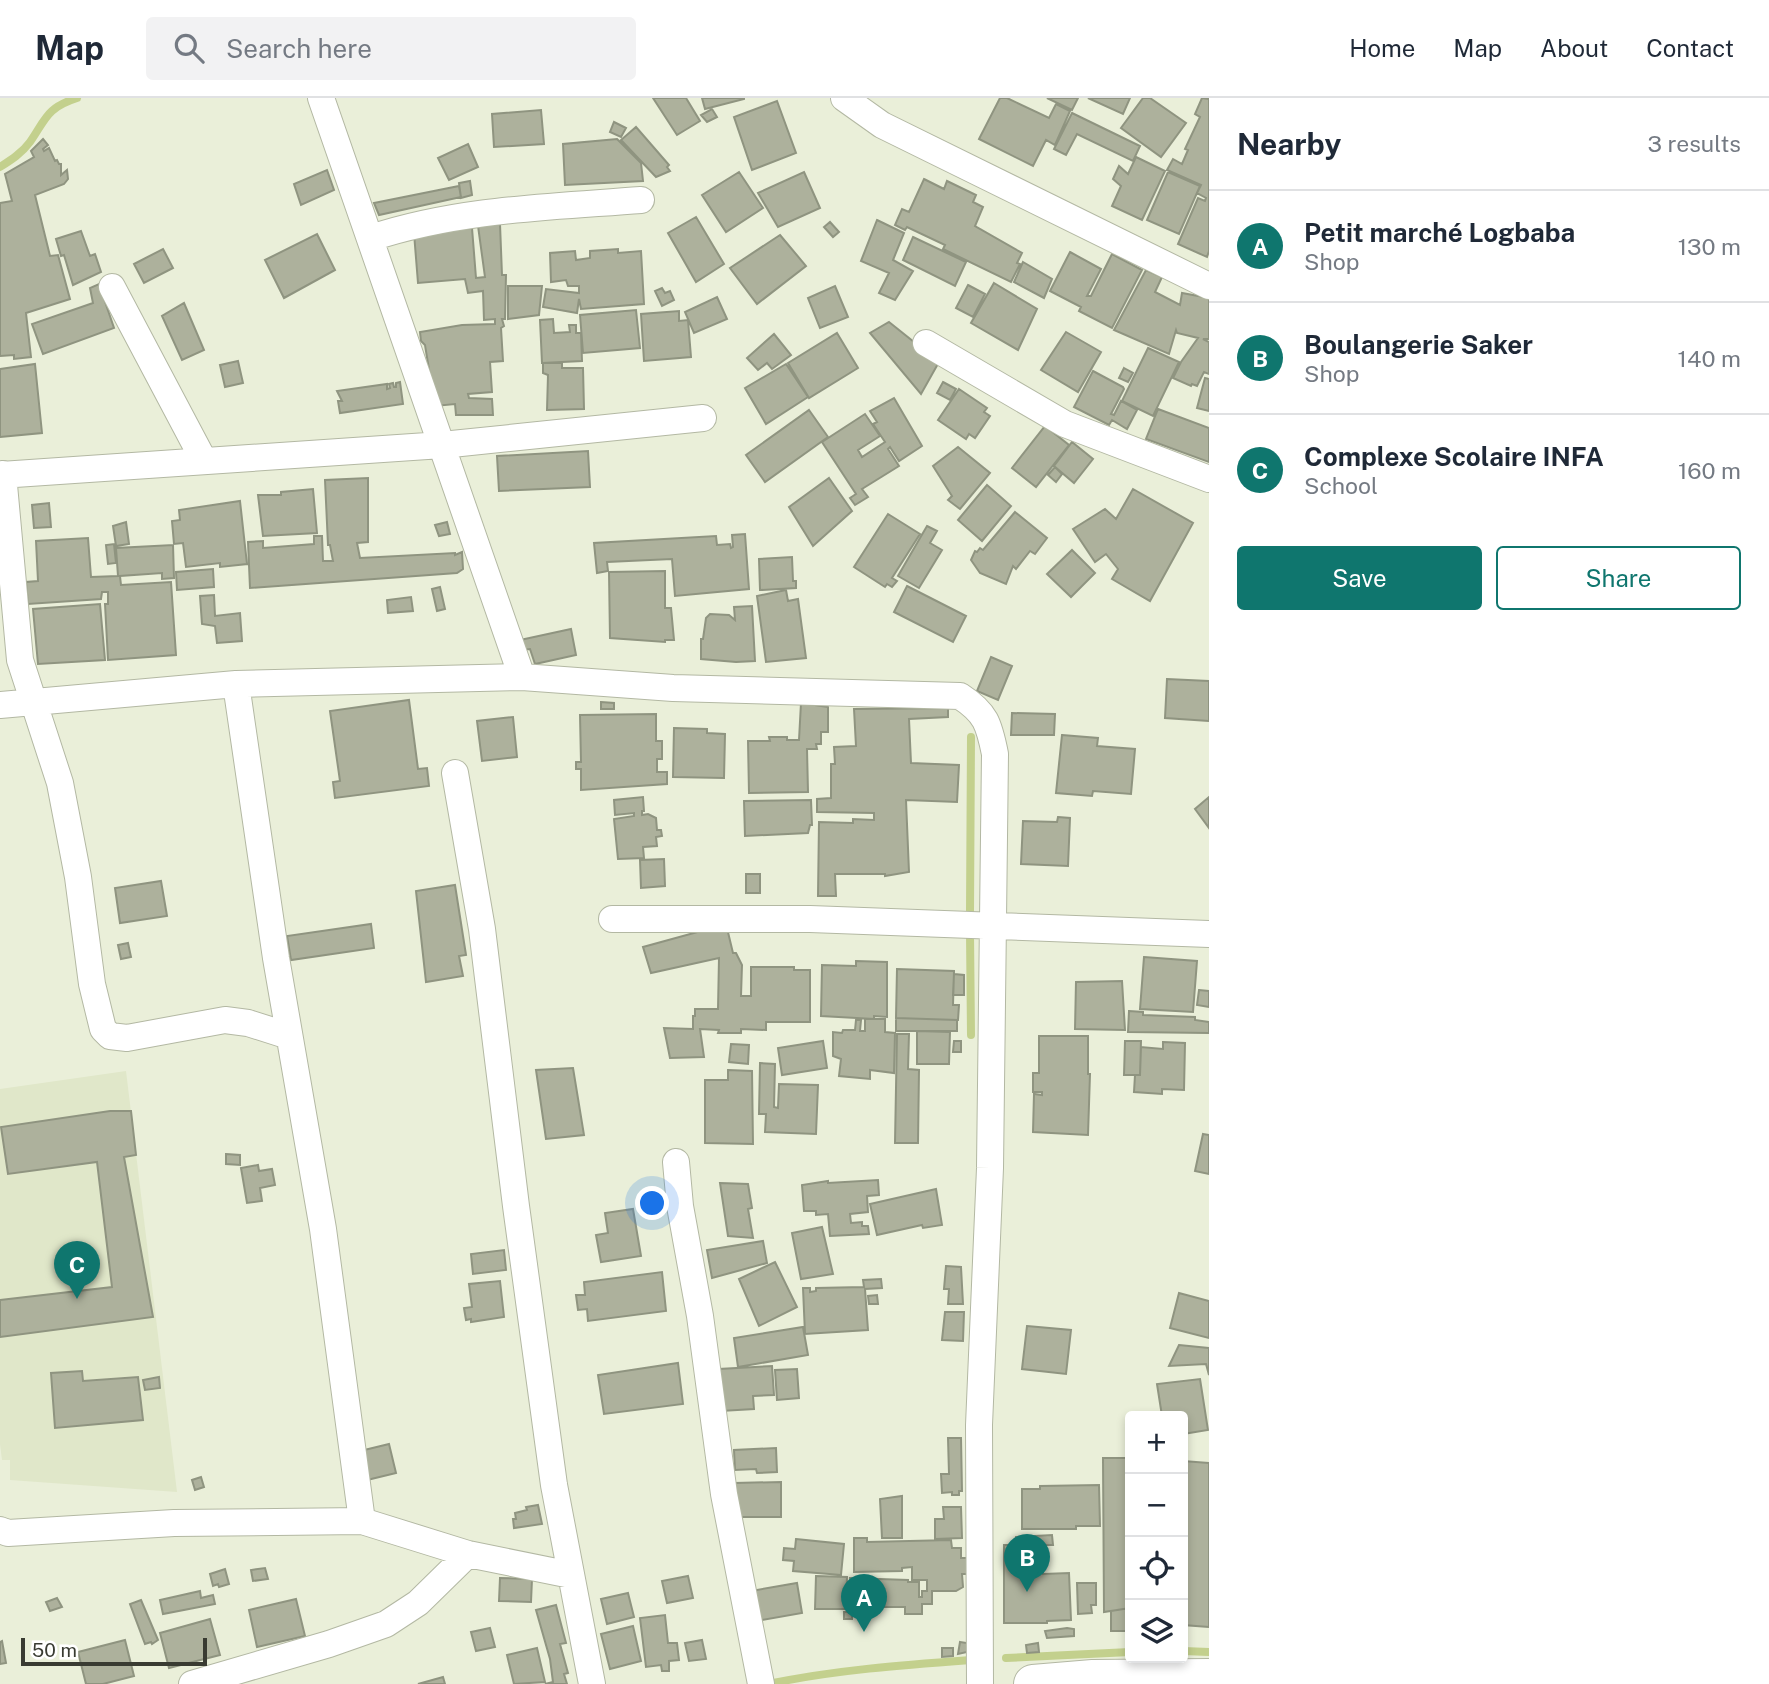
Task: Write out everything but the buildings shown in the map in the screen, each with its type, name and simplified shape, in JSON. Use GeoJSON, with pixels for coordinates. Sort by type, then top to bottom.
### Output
{"type":"FeatureCollection","features":[{"type":"Feature","properties":{"kind":"main road"},"geometry":{"type":"LineString","coordinates":[[1033,1684],[1093,1679],[1209,1678]]}},
{"type":"Feature","properties":{"kind":"street"},"geometry":{"type":"LineString","coordinates":[[321,98],[522,677]]}},
{"type":"Feature","properties":{"kind":"street"},"geometry":{"type":"LineString","coordinates":[[844,98],[883,125],[1209,286]]}},
{"type":"Feature","properties":{"kind":"street"},"geometry":{"type":"LineString","coordinates":[[371,238],[407,226],[493,212],[641,200]]}},
{"type":"Feature","properties":{"kind":"street"},"geometry":{"type":"LineString","coordinates":[[112,287],[203,459]]}},
{"type":"Feature","properties":{"kind":"street"},"geometry":{"type":"LineString","coordinates":[[926,343],[1065,424],[1209,479]]}},
{"type":"Feature","properties":{"kind":"street"},"geometry":{"type":"LineString","coordinates":[[289,1035],[248,1023],[225,1020],[127,1038],[110,1036],[103,1029],[92,985],[78,877],[60,783],[20,660],[2,474],[442,445],[703,418]]}},
{"type":"Feature","properties":{"kind":"street"},"geometry":{"type":"LineString","coordinates":[[0,705],[236,684],[522,677],[673,688],[960,696],[974,705],[988,721],[995,754],[990,1168],[979,1425],[980,1684]]}},
{"type":"Feature","properties":{"kind":"street"},"geometry":{"type":"LineString","coordinates":[[236,684],[276,958],[323,1229],[362,1521]]}},
{"type":"Feature","properties":{"kind":"street"},"geometry":{"type":"LineString","coordinates":[[455,773],[482,929],[554,1485],[592,1684]]}},
{"type":"Feature","properties":{"kind":"street"},"geometry":{"type":"LineString","coordinates":[[612,919],[810,919],[1209,934]]}},
{"type":"Feature","properties":{"kind":"street"},"geometry":{"type":"LineString","coordinates":[[676,1162],[680,1206],[700,1315],[724,1494],[761,1684]]}},
{"type":"Feature","properties":{"kind":"street"},"geometry":{"type":"LineString","coordinates":[[3,1536],[174,1523],[362,1521],[468,1554],[572,1575]]}},
{"type":"Feature","properties":{"kind":"street"},"geometry":{"type":"LineString","coordinates":[[192,1684],[329,1644],[386,1624],[418,1603],[468,1554]]}},
{"type":"Feature","properties":{"kind":"shaded area"},"geometry":{"type":"Polygon","coordinates":[[[126,1071],[177,1492],[10,1480],[10,1460],[2,1460],[0,1444],[0,1089],[126,1071]]]}},
{"type":"Feature","properties":{"kind":"waterway"},"geometry":{"type":"LineString","coordinates":[[0,167],[27,146],[53,110],[77,98]]}},
{"type":"Feature","properties":{"kind":"waterway"},"geometry":{"type":"LineString","coordinates":[[970,911],[971,737]]}},
{"type":"Feature","properties":{"kind":"waterway"},"geometry":{"type":"LineString","coordinates":[[970,933],[971,1035]]}},
{"type":"Feature","properties":{"kind":"waterway"},"geometry":{"type":"LineString","coordinates":[[1188,1651],[1209,1652]]}},
{"type":"Feature","properties":{"kind":"waterway"},"geometry":{"type":"LineString","coordinates":[[1006,1658],[1125,1652]]}},
{"type":"Feature","properties":{"kind":"waterway"},"geometry":{"type":"LineString","coordinates":[[768,1684],[844,1672],[971,1660]]}},
{"type":"Feature","properties":{"kind":"place","name":"Complexe Scolaire INFA"},"geometry":{"type":"Point","coordinates":[77,1299]}},
{"type":"Feature","properties":{"kind":"place","name":"Boulangerie Saker"},"geometry":{"type":"Point","coordinates":[1027,1592]}},
{"type":"Feature","properties":{"kind":"place","name":"Petit marché Logbaba"},"geometry":{"type":"Point","coordinates":[864,1632]}}]}
